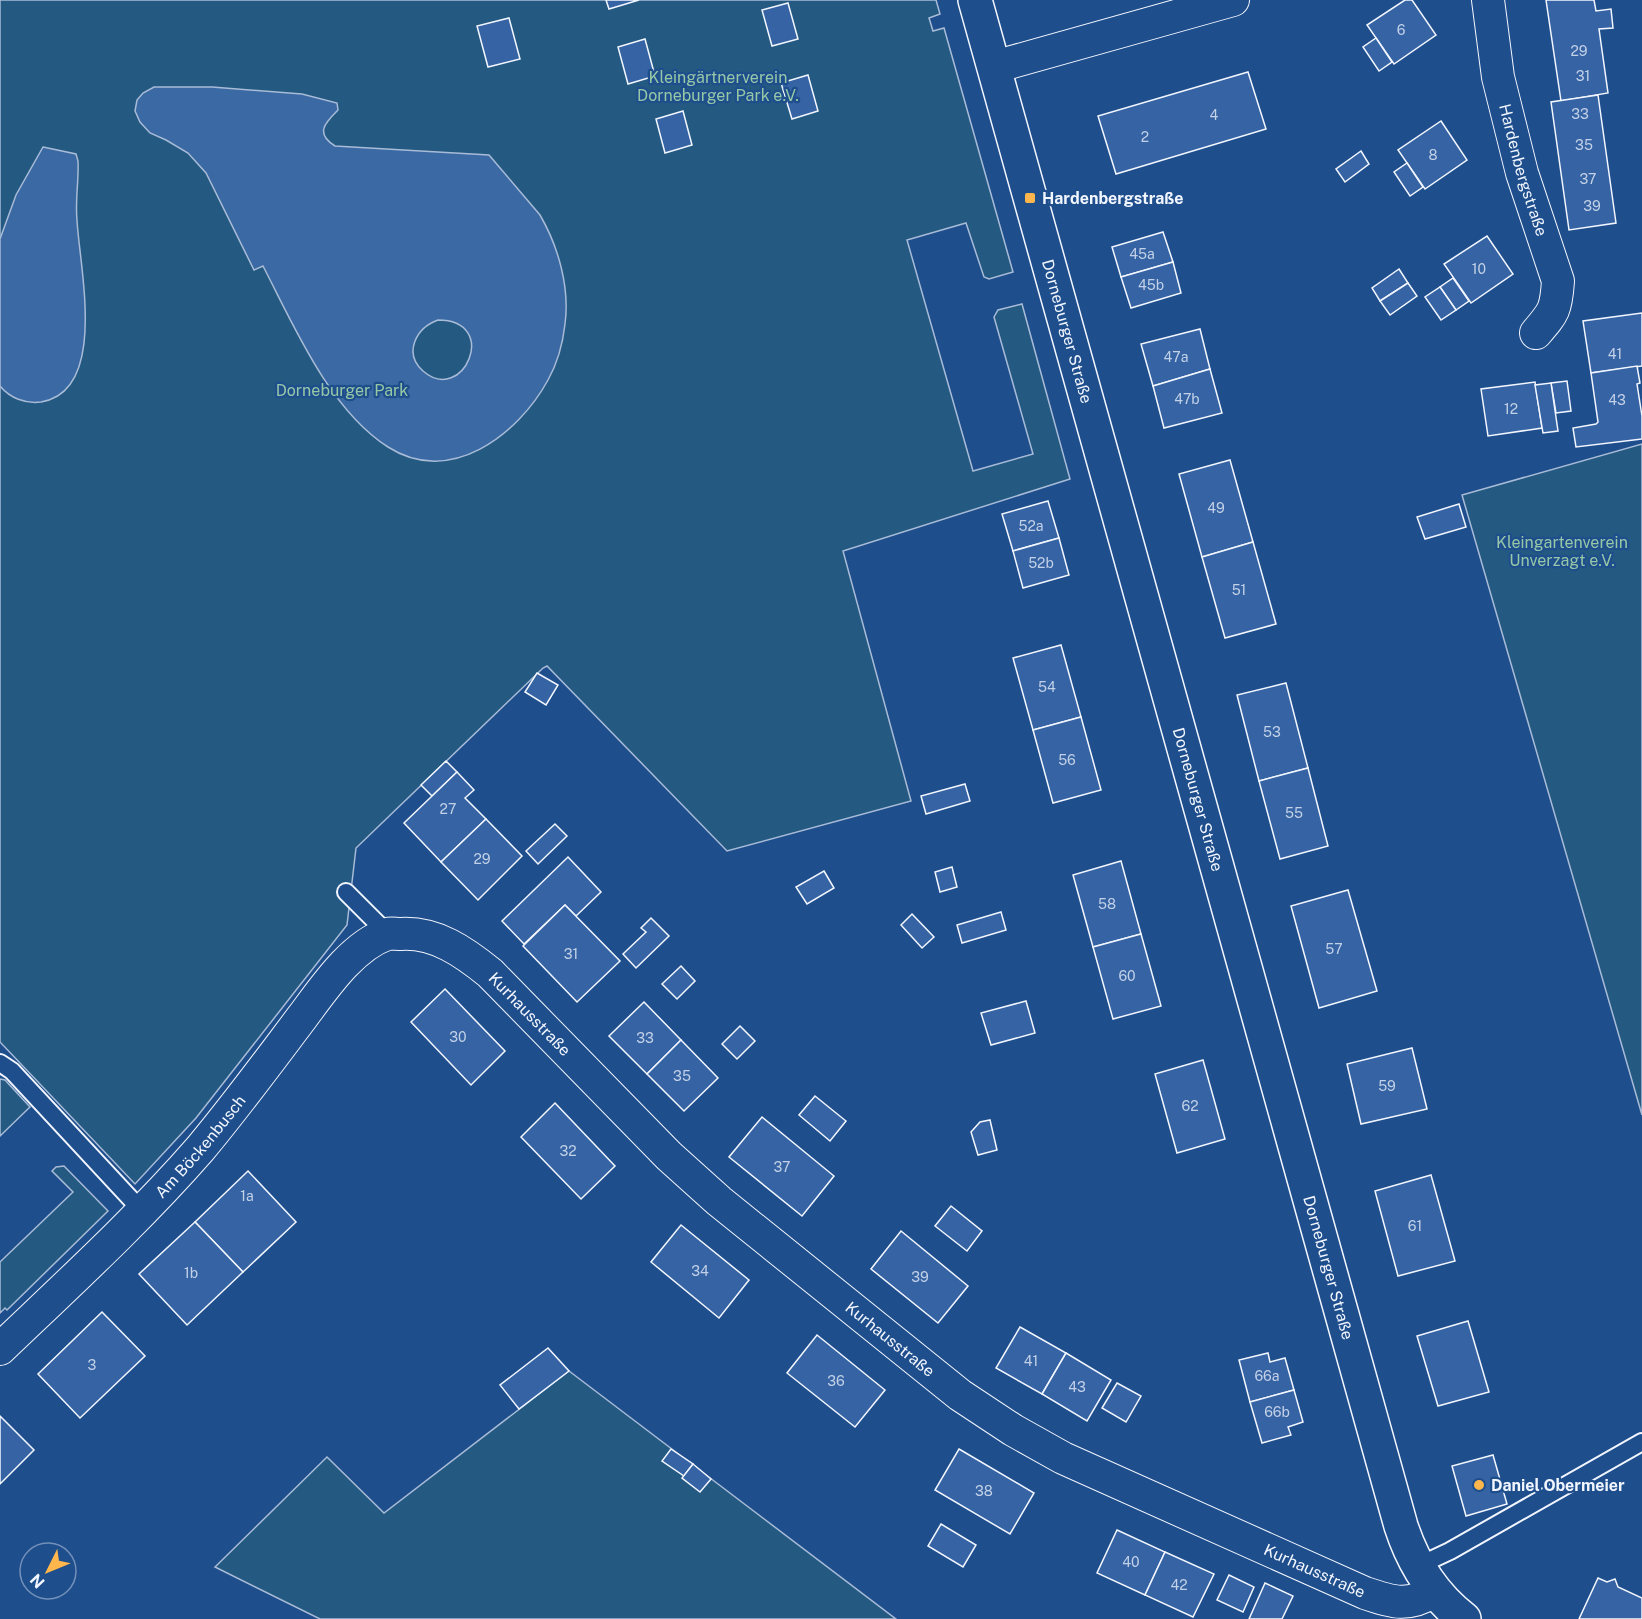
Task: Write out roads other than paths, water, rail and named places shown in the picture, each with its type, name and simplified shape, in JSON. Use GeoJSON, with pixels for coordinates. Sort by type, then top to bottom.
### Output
{"type":"FeatureCollection","features":[{"type":"Feature","properties":{"kind":"street","name":"Dorneburger Straße"},"geometry":{"type":"LineString","coordinates":[[975,0],[1401,1526],[1407,1546],[1427,1579]]}},
{"type":"Feature","properties":{"kind":"street"},"geometry":{"type":"LineString","coordinates":[[994,67],[1233,0]]}},
{"type":"Feature","properties":{"kind":"street","name":"Hardenbergstraße"},"geometry":{"type":"LineString","coordinates":[[1488,0],[1498,76],[1522,173],[1558,281],[1552,315],[1536,333]]}},
{"type":"Feature","properties":{"kind":"street","name":"Kurhausstraße"},"geometry":{"type":"LineString","coordinates":[[388,934],[411,933],[435,939],[463,952],[490,973],[669,1156],[720,1201],[960,1395],[1013,1430],[1063,1458],[1365,1593],[1409,1603],[1427,1579]]}},
{"type":"Feature","properties":{"kind":"street","name":"Am Böckenbusch"},"geometry":{"type":"LineString","coordinates":[[0,1349],[142,1211],[207,1141],[332,977],[357,951],[388,934]]}},
{"type":"Feature","properties":{"kind":"street"},"geometry":{"type":"LineString","coordinates":[[1427,1579],[1464,1619]]}},
{"type":"Feature","properties":{"kind":"lane"},"geometry":{"type":"LineString","coordinates":[[346,892],[388,934]]}},
{"type":"Feature","properties":{"kind":"lane"},"geometry":{"type":"LineString","coordinates":[[0,1062],[12,1071],[142,1211]]}},
{"type":"Feature","properties":{"kind":"lane"},"geometry":{"type":"LineString","coordinates":[[1427,1579],[1642,1442]]}},
{"type":"Feature","properties":{"kind":"place","name":"Hardenbergstraße"},"geometry":{"type":"Point","coordinates":[1030,198]}},
{"type":"Feature","properties":{"kind":"place","name":"Daniel Obermeier"},"geometry":{"type":"Point","coordinates":[1479,1485]}},
{"type":"Feature","properties":{"kind":"park label","name":"Kleingärtnerverein Dorneburger Park e.V."},"geometry":{"type":"Point","coordinates":[718,86]}},
{"type":"Feature","properties":{"kind":"park label","name":"Dorneburger Park"},"geometry":{"type":"Point","coordinates":[342,390]}},
{"type":"Feature","properties":{"kind":"park label","name":"Kleingartenverein Unverzagt e.V."},"geometry":{"type":"Point","coordinates":[1562,551]}}]}
